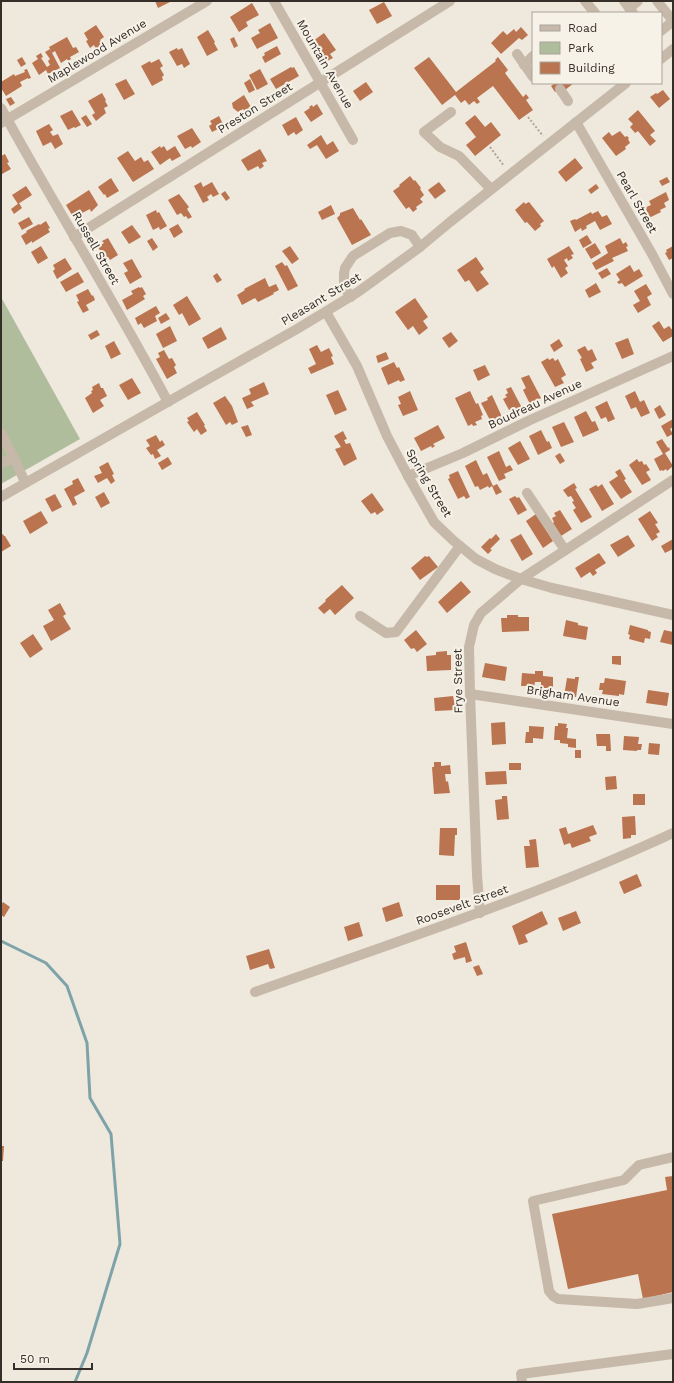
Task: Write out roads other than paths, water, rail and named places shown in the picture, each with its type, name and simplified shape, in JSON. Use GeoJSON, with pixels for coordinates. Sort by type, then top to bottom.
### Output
{"type":"FeatureCollection","features":[{"type":"Feature","properties":{"kind":"street","name":"Maplewood Avenue"},"geometry":{"type":"LineString","coordinates":[[4,121],[207,1]]}},
{"type":"Feature","properties":{"kind":"street","name":"Mountain Avenue"},"geometry":{"type":"LineString","coordinates":[[274,1],[353,140]]}},
{"type":"Feature","properties":{"kind":"street","name":"Preston Street"},"geometry":{"type":"LineString","coordinates":[[74,237],[450,1]]}},
{"type":"Feature","properties":{"kind":"street"},"geometry":{"type":"LineString","coordinates":[[585,1],[594,12]]}},
{"type":"Feature","properties":{"kind":"street"},"geometry":{"type":"LineString","coordinates":[[628,7],[638,1]]}},
{"type":"Feature","properties":{"kind":"street"},"geometry":{"type":"LineString","coordinates":[[657,1],[673,21],[662,30]]}},
{"type":"Feature","properties":{"kind":"street"},"geometry":{"type":"LineString","coordinates":[[517,54],[532,76]]}},
{"type":"Feature","properties":{"kind":"street"},"geometry":{"type":"LineString","coordinates":[[524,65],[532,57]]}},
{"type":"Feature","properties":{"kind":"street","name":"Pleasant Street"},"geometry":{"type":"LineString","coordinates":[[1,497],[351,297],[420,248],[431,237],[625,84]]}},
{"type":"Feature","properties":{"kind":"street"},"geometry":{"type":"LineString","coordinates":[[560,89],[568,101]]}},
{"type":"Feature","properties":{"kind":"street","name":"Russell Street"},"geometry":{"type":"LineString","coordinates":[[1,108],[4,121],[135,340],[168,402]]}},
{"type":"Feature","properties":{"kind":"street"},"geometry":{"type":"LineString","coordinates":[[451,112],[424,132],[440,147],[459,156],[491,189]]}},
{"type":"Feature","properties":{"kind":"street","name":"Pearl Street"},"geometry":{"type":"LineString","coordinates":[[576,122],[673,294]]}},
{"type":"Feature","properties":{"kind":"street"},"geometry":{"type":"LineString","coordinates":[[351,297],[344,286],[344,274],[345,268],[353,256],[390,233],[401,231],[412,235],[420,248]]}},
{"type":"Feature","properties":{"kind":"street","name":"Spring Street"},"geometry":{"type":"LineString","coordinates":[[326,312],[357,366],[387,436],[434,522],[460,546],[476,559],[494,569],[521,579],[552,588],[673,615]]}},
{"type":"Feature","properties":{"kind":"street","name":"Boudreau Avenue"},"geometry":{"type":"LineString","coordinates":[[408,476],[463,453],[528,421],[673,356]]}},
{"type":"Feature","properties":{"kind":"street"},"geometry":{"type":"LineString","coordinates":[[1,433],[25,482]]}},
{"type":"Feature","properties":{"kind":"street"},"geometry":{"type":"LineString","coordinates":[[1,463],[14,458]]}},
{"type":"Feature","properties":{"kind":"street","name":"Frye Street"},"geometry":{"type":"LineString","coordinates":[[480,913],[477,875],[469,647],[474,625],[481,613],[521,579],[673,480]]}},
{"type":"Feature","properties":{"kind":"street"},"geometry":{"type":"LineString","coordinates":[[527,493],[565,550]]}},
{"type":"Feature","properties":{"kind":"street"},"geometry":{"type":"LineString","coordinates":[[360,616],[386,632],[396,632],[460,546]]}},
{"type":"Feature","properties":{"kind":"street","name":"Brigham Avenue"},"geometry":{"type":"LineString","coordinates":[[470,694],[673,724]]}},
{"type":"Feature","properties":{"kind":"street","name":"Roosevelt Street"},"geometry":{"type":"LineString","coordinates":[[255,992],[480,913],[576,876],[673,833]]}},
{"type":"Feature","properties":{"kind":"street"},"geometry":{"type":"LineString","coordinates":[[673,1158],[639,1165],[624,1180],[533,1201],[549,1291],[553,1296],[558,1299],[637,1304],[673,1298]]}},
{"type":"Feature","properties":{"kind":"street"},"geometry":{"type":"LineString","coordinates":[[522,1382],[521,1374],[673,1354]]}},
{"type":"Feature","properties":{"kind":"waterway"},"geometry":{"type":"LineString","coordinates":[[1,941],[46,963],[67,986],[87,1043],[90,1098],[111,1134],[120,1244],[87,1353],[75,1382]]}}]}
